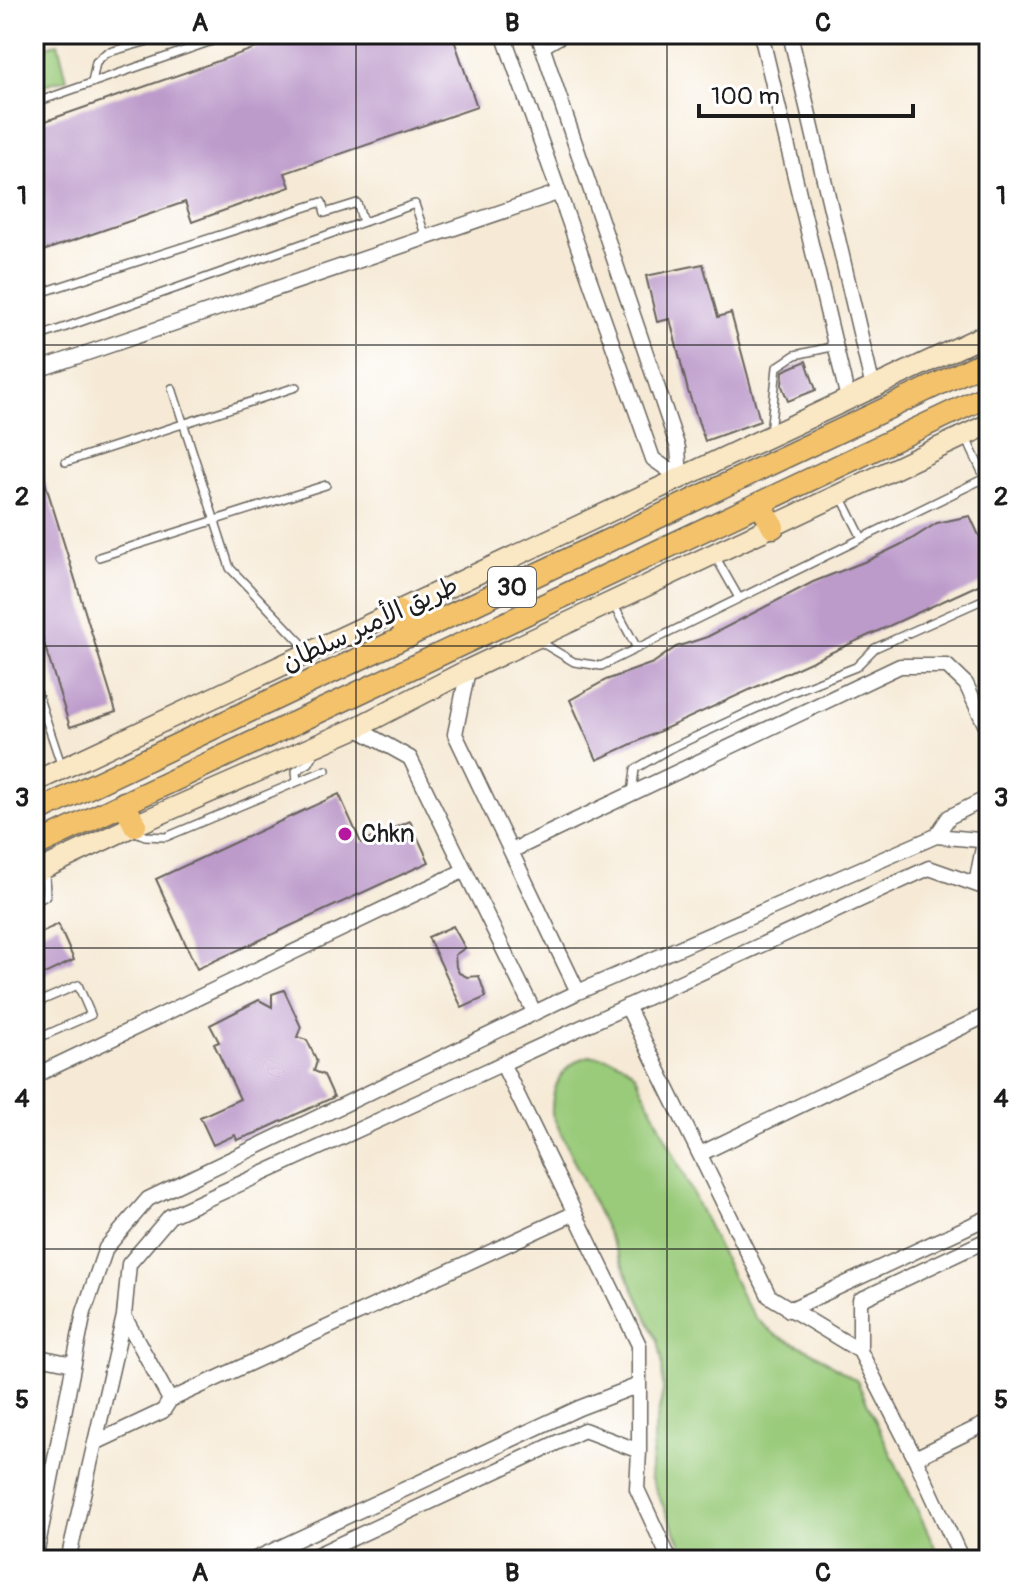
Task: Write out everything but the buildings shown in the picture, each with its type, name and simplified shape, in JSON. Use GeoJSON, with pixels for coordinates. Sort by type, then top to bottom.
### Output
{"type":"FeatureCollection","features":[{"type":"Feature","properties":{"kind":"main road"},"geometry":{"type":"LineString","coordinates":[[34,782],[989,333]]}},
{"type":"Feature","properties":{"kind":"main road","name":"طريق الأمير سلطان"},"geometry":{"type":"LineString","coordinates":[[34,813],[989,360]]}},
{"type":"Feature","properties":{"kind":"main road","name":"30"},"geometry":{"type":"LineString","coordinates":[[34,846],[989,395]]}},
{"type":"Feature","properties":{"kind":"main road"},"geometry":{"type":"LineString","coordinates":[[39,870],[356,728],[468,670],[989,424]]}},
{"type":"Feature","properties":{"kind":"main road"},"geometry":{"type":"LineString","coordinates":[[760,503],[773,527]]}},
{"type":"Feature","properties":{"kind":"main road"},"geometry":{"type":"LineString","coordinates":[[397,611],[409,636]]}},
{"type":"Feature","properties":{"kind":"main road"},"geometry":{"type":"LineString","coordinates":[[124,803],[131,827]]}},
{"type":"Feature","properties":{"kind":"street"},"geometry":{"type":"LineString","coordinates":[[503,34],[653,459],[680,478]]}},
{"type":"Feature","properties":{"kind":"street"},"geometry":{"type":"LineString","coordinates":[[538,34],[678,448],[680,478]]}},
{"type":"Feature","properties":{"kind":"street"},"geometry":{"type":"LineString","coordinates":[[761,34],[848,399]]}},
{"type":"Feature","properties":{"kind":"street"},"geometry":{"type":"LineString","coordinates":[[790,34],[873,388]]}},
{"type":"Feature","properties":{"kind":"street"},"geometry":{"type":"LineString","coordinates":[[34,371],[557,193]]}},
{"type":"Feature","properties":{"kind":"street"},"geometry":{"type":"LineString","coordinates":[[511,851],[900,666],[947,666],[966,684],[989,733]]}},
{"type":"Feature","properties":{"kind":"street"},"geometry":{"type":"LineString","coordinates":[[468,670],[455,734],[578,992]]}},
{"type":"Feature","properties":{"kind":"street"},"geometry":{"type":"LineString","coordinates":[[356,728],[410,758],[534,1012]]}},
{"type":"Feature","properties":{"kind":"street"},"geometry":{"type":"LineString","coordinates":[[35,1560],[84,1312],[106,1248],[148,1199],[534,1012],[936,836],[949,817],[989,797]]}},
{"type":"Feature","properties":{"kind":"street"},"geometry":{"type":"LineString","coordinates":[[68,1560],[124,1316],[129,1264],[170,1216],[929,868],[982,887],[986,844],[936,836]]}},
{"type":"Feature","properties":{"kind":"street"},"geometry":{"type":"LineString","coordinates":[[34,1076],[465,870]]}},
{"type":"Feature","properties":{"kind":"street"},"geometry":{"type":"LineString","coordinates":[[627,1006],[769,1296],[860,1351]]}},
{"type":"Feature","properties":{"kind":"street"},"geometry":{"type":"LineString","coordinates":[[700,1154],[989,1014]]}},
{"type":"Feature","properties":{"kind":"street"},"geometry":{"type":"LineString","coordinates":[[502,1063],[639,1345],[637,1489],[670,1560]]}},
{"type":"Feature","properties":{"kind":"street"},"geometry":{"type":"LineString","coordinates":[[95,1443],[163,1411],[170,1400],[575,1213]]}},
{"type":"Feature","properties":{"kind":"street"},"geometry":{"type":"LineString","coordinates":[[789,1310],[989,1217]]}},
{"type":"Feature","properties":{"kind":"street"},"geometry":{"type":"LineString","coordinates":[[962,1560],[915,1458],[860,1351],[860,1300],[989,1239]]}},
{"type":"Feature","properties":{"kind":"street"},"geometry":{"type":"LineString","coordinates":[[124,1316],[170,1400]]}},
{"type":"Feature","properties":{"kind":"street"},"geometry":{"type":"LineString","coordinates":[[34,1356],[73,1364]]}},
{"type":"Feature","properties":{"kind":"street"},"geometry":{"type":"LineString","coordinates":[[253,1560],[579,1408],[639,1385]]}},
{"type":"Feature","properties":{"kind":"street"},"geometry":{"type":"LineString","coordinates":[[579,1408],[584,1430]]}},
{"type":"Feature","properties":{"kind":"street"},"geometry":{"type":"LineString","coordinates":[[915,1458],[989,1422]]}},
{"type":"Feature","properties":{"kind":"street"},"geometry":{"type":"LineString","coordinates":[[306,1560],[584,1430],[639,1451]]}},
{"type":"Feature","properties":{"kind":"lane"},"geometry":{"type":"LineString","coordinates":[[92,83],[96,62],[106,53],[173,34]]}},
{"type":"Feature","properties":{"kind":"lane"},"geometry":{"type":"LineString","coordinates":[[34,103],[232,34]]}},
{"type":"Feature","properties":{"kind":"lane"},"geometry":{"type":"LineString","coordinates":[[543,50],[571,34]]}},
{"type":"Feature","properties":{"kind":"lane"},"geometry":{"type":"LineString","coordinates":[[34,295],[322,202],[325,213],[357,203],[363,222]]}},
{"type":"Feature","properties":{"kind":"lane"},"geometry":{"type":"LineString","coordinates":[[34,321],[37,330],[46,334],[415,204],[426,238]]}},
{"type":"Feature","properties":{"kind":"lane"},"geometry":{"type":"LineString","coordinates":[[770,436],[777,367],[795,355],[836,346]]}},
{"type":"Feature","properties":{"kind":"lane"},"geometry":{"type":"LineString","coordinates":[[66,462],[296,387]]}},
{"type":"Feature","properties":{"kind":"lane"},"geometry":{"type":"LineString","coordinates":[[172,388],[230,568],[311,652]]}},
{"type":"Feature","properties":{"kind":"lane"},"geometry":{"type":"LineString","coordinates":[[964,436],[989,487]]}},
{"type":"Feature","properties":{"kind":"lane"},"geometry":{"type":"LineString","coordinates":[[535,639],[574,662],[601,666],[985,478]]}},
{"type":"Feature","properties":{"kind":"lane"},"geometry":{"type":"LineString","coordinates":[[99,557],[326,485]]}},
{"type":"Feature","properties":{"kind":"lane"},"geometry":{"type":"LineString","coordinates":[[840,494],[862,538]]}},
{"type":"Feature","properties":{"kind":"lane"},"geometry":{"type":"LineString","coordinates":[[714,554],[739,598]]}},
{"type":"Feature","properties":{"kind":"lane"},"geometry":{"type":"LineString","coordinates":[[632,794],[635,769],[669,749],[790,693],[856,667],[875,648],[989,597]]}},
{"type":"Feature","properties":{"kind":"lane"},"geometry":{"type":"LineString","coordinates":[[612,602],[637,648]]}},
{"type":"Feature","properties":{"kind":"lane"},"geometry":{"type":"LineString","coordinates":[[34,683],[63,769]]}},
{"type":"Feature","properties":{"kind":"lane"},"geometry":{"type":"LineString","coordinates":[[297,782],[296,771],[309,763],[317,745]]}},
{"type":"Feature","properties":{"kind":"lane"},"geometry":{"type":"LineString","coordinates":[[131,827],[145,836],[166,837],[326,770]]}},
{"type":"Feature","properties":{"kind":"lane"},"geometry":{"type":"LineString","coordinates":[[34,902],[46,896],[39,870]]}},
{"type":"Feature","properties":{"kind":"lane"},"geometry":{"type":"LineString","coordinates":[[34,1004],[78,985],[91,1015],[34,1040]]}},
{"type":"Feature","properties":{"kind":"lane"},"geometry":{"type":"LineString","coordinates":[[852,1282],[860,1300]]}},
{"type":"Feature","properties":{"kind":"green space"},"geometry":{"type":"Polygon","coordinates":[[[58,43],[67,79],[34,87],[34,49],[58,43]]]}},
{"type":"Feature","properties":{"kind":"green space"},"geometry":{"type":"Polygon","coordinates":[[[589,1056],[616,1060],[636,1075],[745,1303],[757,1319],[776,1335],[809,1350],[857,1381],[941,1560],[688,1560],[650,1477],[663,1391],[658,1341],[552,1114],[556,1085],[565,1070],[589,1056]]]}},
{"type":"Feature","properties":{"kind":"place","name":"Chkn"},"geometry":{"type":"Point","coordinates":[345,834]}}]}
